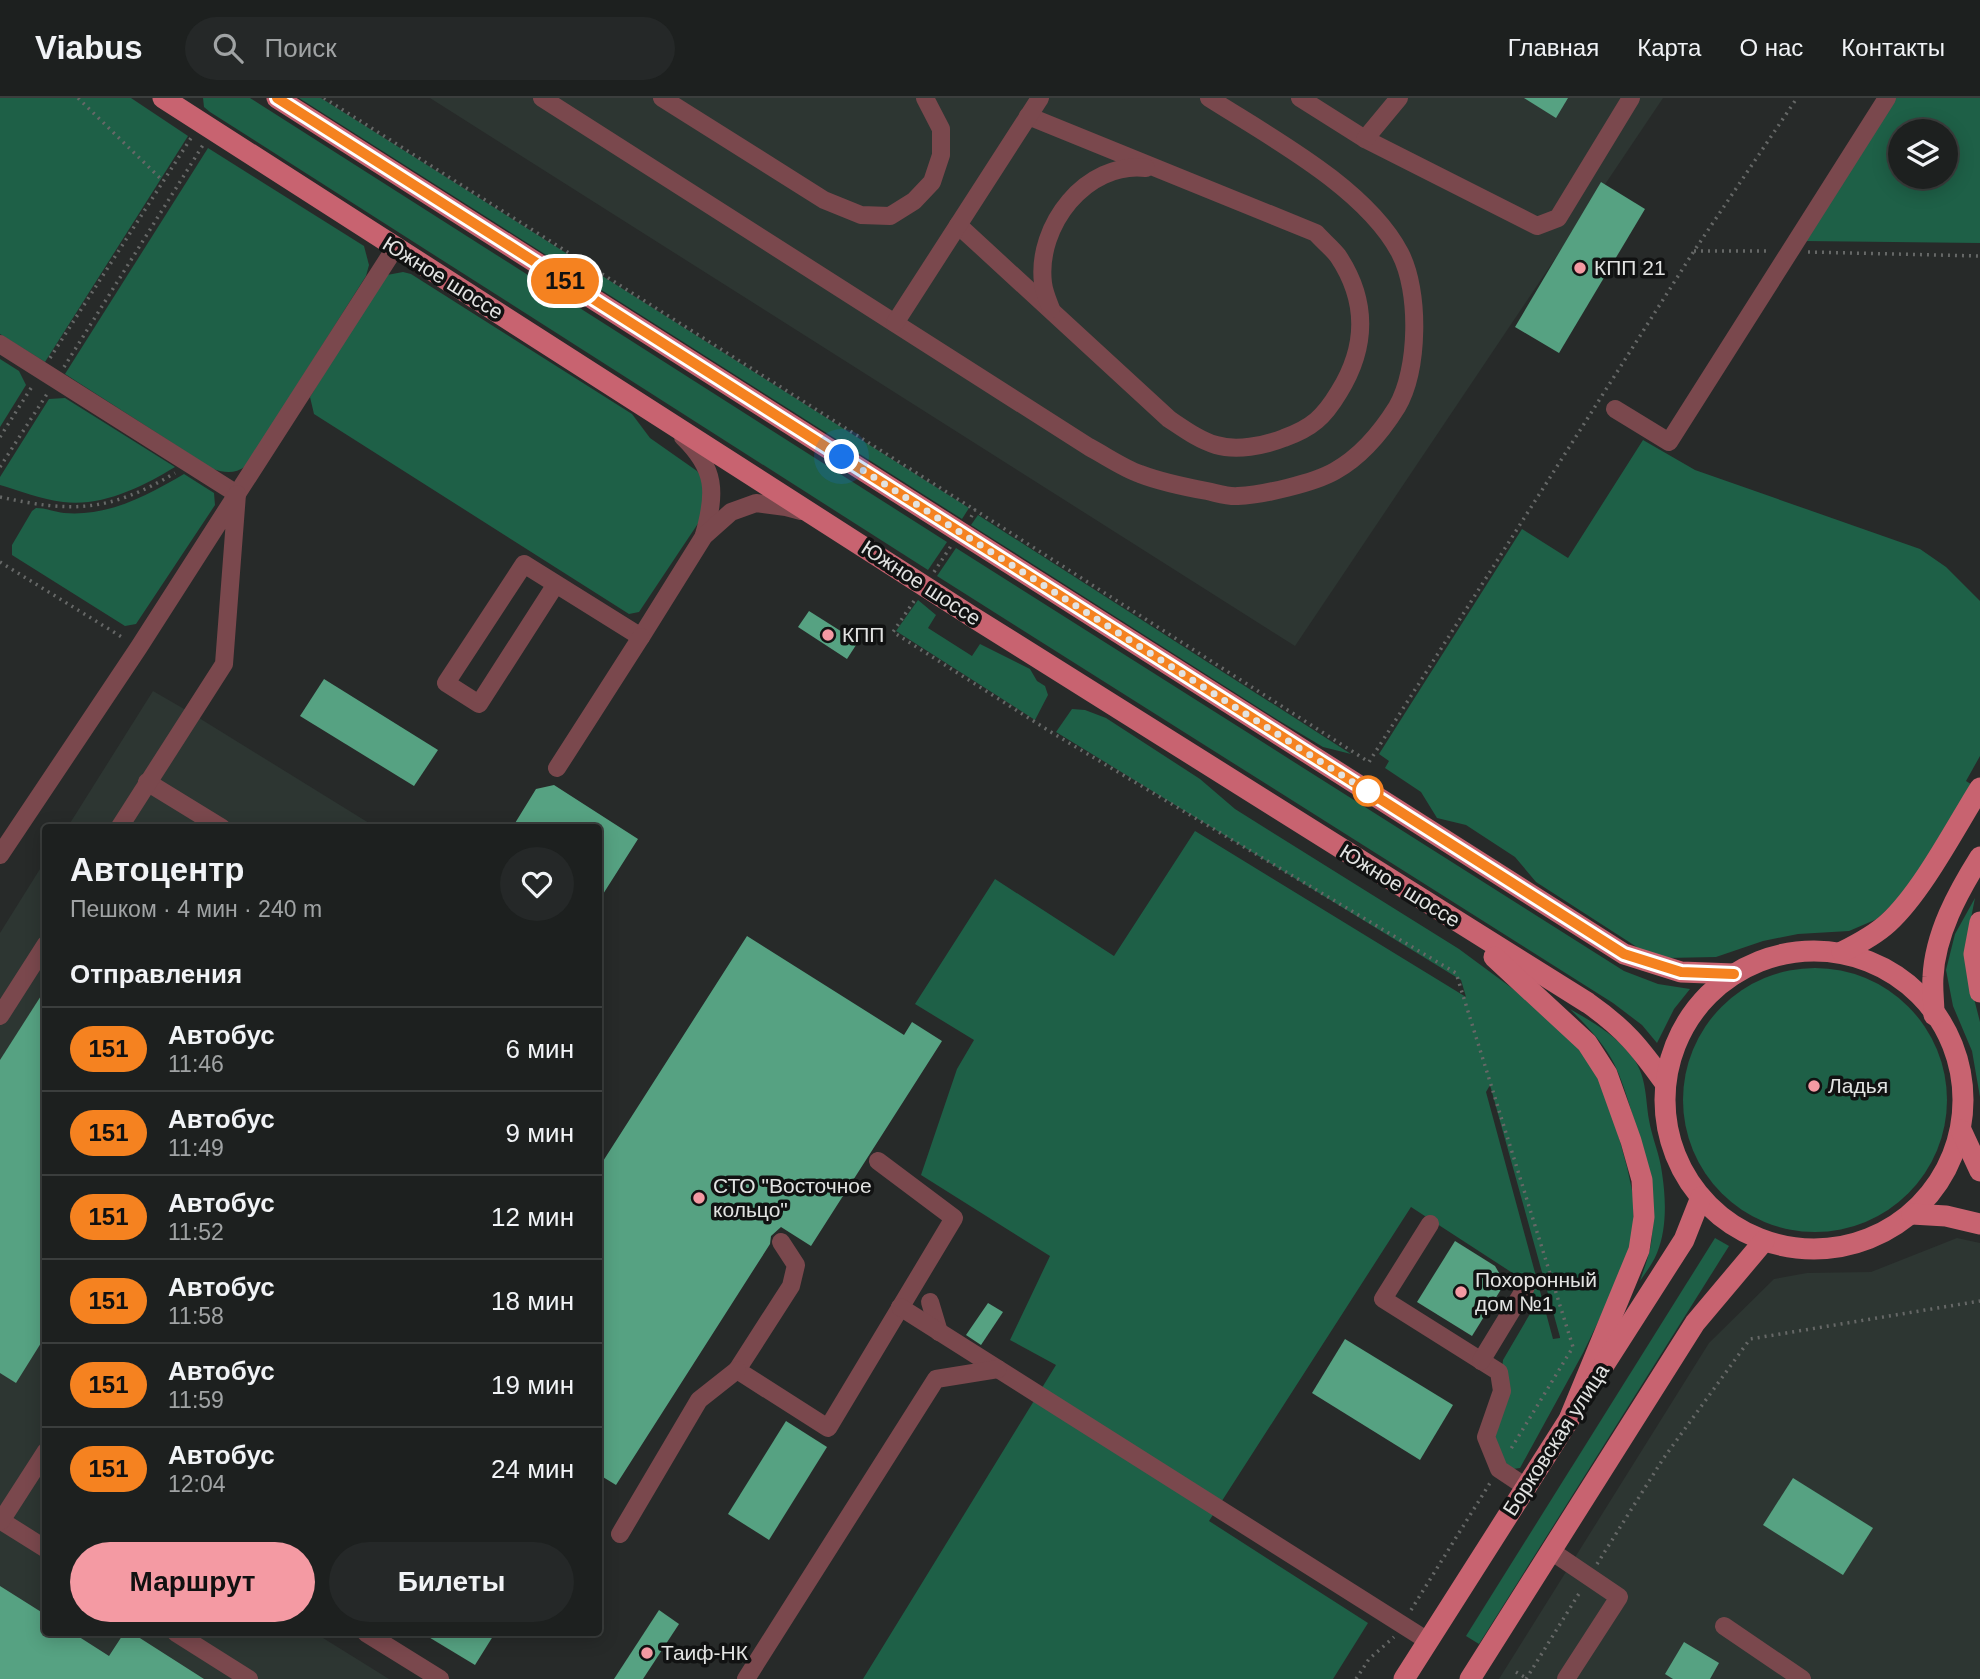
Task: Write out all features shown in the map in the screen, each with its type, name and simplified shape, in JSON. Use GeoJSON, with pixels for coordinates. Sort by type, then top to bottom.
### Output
{"type":"FeatureCollection","features":[{"type":"Feature","properties":{"kind":"main road","name":"Южное шоссе"},"geometry":{"type":"LineString","coordinates":[[163,98],[1613,1020],[1636,1043],[1665,1083]]}},
{"type":"Feature","properties":{"kind":"main road"},"geometry":{"type":"LineString","coordinates":[[187,98],[195,118]]}},
{"type":"Feature","properties":{"kind":"main road"},"geometry":{"type":"LineString","coordinates":[[277,98],[1624,954],[1681,972],[1734,974]]}},
{"type":"Feature","properties":{"kind":"main road"},"geometry":{"type":"LineString","coordinates":[[1842,953],[1864,941],[1888,922],[1905,902],[1980,788]]}},
{"type":"Feature","properties":{"kind":"main road"},"geometry":{"type":"LineString","coordinates":[[1934,1015],[1933,975],[1940,939],[1963,884],[1980,857]]}},
{"type":"Feature","properties":{"kind":"main road"},"geometry":{"type":"LineString","coordinates":[[1406,890],[1477,942],[1551,1007],[1587,1043],[1606,1073],[1631,1141],[1642,1180],[1644,1217],[1639,1250],[1570,1417]]}},
{"type":"Feature","properties":{"kind":"main road"},"geometry":{"type":"LineString","coordinates":[[1980,922],[1974,954],[1980,992]]}},
{"type":"Feature","properties":{"kind":"main road"},"geometry":{"type":"LineString","coordinates":[[1797,952],[1842,953],[1877,965],[1895,975],[1914,990],[1934,1015],[1956,1055],[1963,1104],[1961,1130],[1944,1176],[1912,1213],[1870,1239],[1823,1250],[1801,1249],[1764,1241],[1730,1223],[1701,1198],[1685,1176],[1673,1152],[1665,1112],[1668,1061],[1688,1018],[1715,988],[1734,974],[1775,956],[1797,952]]}},
{"type":"Feature","properties":{"kind":"main road"},"geometry":{"type":"LineString","coordinates":[[1961,1130],[1980,1171]]}},
{"type":"Feature","properties":{"kind":"main road","name":"Борковская улица"},"geometry":{"type":"LineString","coordinates":[[1404,1679],[1684,1240],[1701,1198]]}},
{"type":"Feature","properties":{"kind":"main road"},"geometry":{"type":"LineString","coordinates":[[1912,1213],[1947,1216],[1980,1224]]}},
{"type":"Feature","properties":{"kind":"main road"},"geometry":{"type":"LineString","coordinates":[[1470,1679],[1695,1323],[1764,1241]]}},
{"type":"Feature","properties":{"kind":"street"},"geometry":{"type":"LineString","coordinates":[[542,98],[1089,447],[1140,474],[1236,497],[1288,488],[1335,472],[1369,444],[1398,405],[1412,364],[1412,286],[1400,253],[1374,215],[1338,184],[1209,98]]}},
{"type":"Feature","properties":{"kind":"street"},"geometry":{"type":"LineString","coordinates":[[662,98],[824,200],[861,215],[890,216],[914,201],[932,182],[941,155],[941,129],[925,98]]}},
{"type":"Feature","properties":{"kind":"street"},"geometry":{"type":"LineString","coordinates":[[895,323],[1040,98]]}},
{"type":"Feature","properties":{"kind":"street"},"geometry":{"type":"LineString","coordinates":[[1300,98],[1364,139],[1537,226],[1558,218],[1631,98]]}},
{"type":"Feature","properties":{"kind":"street"},"geometry":{"type":"LineString","coordinates":[[1364,139],[1399,98]]}},
{"type":"Feature","properties":{"kind":"street"},"geometry":{"type":"LineString","coordinates":[[1615,409],[1669,442],[1887,98]]}},
{"type":"Feature","properties":{"kind":"street"},"geometry":{"type":"LineString","coordinates":[[958,225],[1169,419],[1192,434],[1217,446],[1270,444],[1315,424],[1330,407],[1348,377],[1358,353],[1361,327],[1358,302],[1338,255],[1316,233],[1028,116]]}},
{"type":"Feature","properties":{"kind":"street"},"geometry":{"type":"LineString","coordinates":[[1051,311],[1043,283],[1045,256],[1050,230],[1064,208],[1076,193],[1111,173],[1133,167],[1160,170]]}},
{"type":"Feature","properties":{"kind":"street"},"geometry":{"type":"LineString","coordinates":[[0,855],[139,647],[395,248]]}},
{"type":"Feature","properties":{"kind":"street"},"geometry":{"type":"LineString","coordinates":[[0,344],[237,494]]}},
{"type":"Feature","properties":{"kind":"street"},"geometry":{"type":"LineString","coordinates":[[666,419],[693,446],[706,464],[712,485],[712,507],[704,536]]}},
{"type":"Feature","properties":{"kind":"street"},"geometry":{"type":"LineString","coordinates":[[121,824],[224,664],[237,494]]}},
{"type":"Feature","properties":{"kind":"street"},"geometry":{"type":"LineString","coordinates":[[556,768],[704,536],[731,512],[756,503],[786,507],[817,516]]}},
{"type":"Feature","properties":{"kind":"street"},"geometry":{"type":"LineString","coordinates":[[556,584],[479,704],[446,683],[524,564],[641,636]]}},
{"type":"Feature","properties":{"kind":"street"},"geometry":{"type":"LineString","coordinates":[[147,782],[215,824]]}},
{"type":"Feature","properties":{"kind":"street"},"geometry":{"type":"LineString","coordinates":[[0,1016],[42,950]]}},
{"type":"Feature","properties":{"kind":"street"},"geometry":{"type":"LineString","coordinates":[[737,1370],[828,1428],[954,1218],[878,1161]]}},
{"type":"Feature","properties":{"kind":"street"},"geometry":{"type":"LineString","coordinates":[[1430,1224],[1383,1299],[1499,1372],[1502,1391],[1486,1437],[1499,1469],[1526,1487]]}},
{"type":"Feature","properties":{"kind":"street"},"geometry":{"type":"LineString","coordinates":[[620,1534],[699,1400],[737,1370],[791,1286],[796,1265],[781,1241]]}},
{"type":"Feature","properties":{"kind":"street"},"geometry":{"type":"LineString","coordinates":[[1480,1361],[1526,1287]]}},
{"type":"Feature","properties":{"kind":"street"},"geometry":{"type":"LineString","coordinates":[[930,1303],[939,1332]]}},
{"type":"Feature","properties":{"kind":"street"},"geometry":{"type":"LineString","coordinates":[[900,1307],[1428,1641]]}},
{"type":"Feature","properties":{"kind":"street"},"geometry":{"type":"LineString","coordinates":[[746,1679],[936,1378],[998,1369]]}},
{"type":"Feature","properties":{"kind":"street"},"geometry":{"type":"LineString","coordinates":[[42,1457],[0,1521],[42,1547]]}},
{"type":"Feature","properties":{"kind":"street"},"geometry":{"type":"LineString","coordinates":[[1551,1550],[1619,1597],[1566,1679]]}},
{"type":"Feature","properties":{"kind":"street"},"geometry":{"type":"LineString","coordinates":[[1724,1626],[1802,1679]]}},
{"type":"Feature","properties":{"kind":"street"},"geometry":{"type":"LineString","coordinates":[[181,1636],[248,1679]]}},
{"type":"Feature","properties":{"kind":"street"},"geometry":{"type":"LineString","coordinates":[[371,1636],[440,1679]]}},
{"type":"Feature","properties":{"kind":"path"},"geometry":{"type":"LineString","coordinates":[[78,98],[163,181]]}},
{"type":"Feature","properties":{"kind":"path"},"geometry":{"type":"LineString","coordinates":[[324,98],[975,510]]}},
{"type":"Feature","properties":{"kind":"path"},"geometry":{"type":"LineString","coordinates":[[0,437],[49,375],[204,145],[191,138],[163,181],[49,375],[0,467]]}},
{"type":"Feature","properties":{"kind":"path"},"geometry":{"type":"LineString","coordinates":[[1694,251],[1980,256]]}},
{"type":"Feature","properties":{"kind":"path"},"geometry":{"type":"LineString","coordinates":[[0,497],[70,509],[102,505],[136,494],[190,464]]}},
{"type":"Feature","properties":{"kind":"path"},"geometry":{"type":"LineString","coordinates":[[0,562],[139,647]]}},
{"type":"Feature","properties":{"kind":"path"},"geometry":{"type":"LineString","coordinates":[[1663,1459],[1750,1339],[1980,1301]]}},
{"type":"Feature","properties":{"kind":"path"},"geometry":{"type":"LineString","coordinates":[[1516,1672],[1526,1678]]}},
{"type":"Feature","properties":{"kind":"shaded area"},"geometry":{"type":"Polygon","coordinates":[[[430,98],[1663,98],[1295,646],[430,98]]]}},
{"type":"Feature","properties":{"kind":"shaded area"},"geometry":{"type":"Polygon","coordinates":[[[153,691],[371,824],[70,824],[153,691]]]}},
{"type":"Feature","properties":{"kind":"shaded area"},"geometry":{"type":"Polygon","coordinates":[[[42,866],[42,1636],[320,1636],[389,1679],[0,1679],[0,933],[42,866]]]}},
{"type":"Feature","properties":{"kind":"shaded area"},"geometry":{"type":"Polygon","coordinates":[[[1957,1238],[1980,1243],[1980,1679],[1499,1679],[1709,1343],[1774,1279],[1807,1273],[1871,1272],[1957,1238]]]}},
{"type":"Feature","properties":{"kind":"green space"},"geometry":{"type":"Polygon","coordinates":[[[0,98],[131,98],[188,136],[45,362],[0,334],[0,98]]]}},
{"type":"Feature","properties":{"kind":"green space"},"geometry":{"type":"Polygon","coordinates":[[[203,98],[250,98],[947,542],[928,570],[210,112],[204,107],[203,98]]]}},
{"type":"Feature","properties":{"kind":"green space"},"geometry":{"type":"Polygon","coordinates":[[[299,98],[321,98],[969,508],[962,519],[299,98]]]}},
{"type":"Feature","properties":{"kind":"green space"},"geometry":{"type":"Polygon","coordinates":[[[1895,98],[1980,98],[1980,243],[1804,241],[1895,98]]]}},
{"type":"Feature","properties":{"kind":"green space"},"geometry":{"type":"Polygon","coordinates":[[[208,148],[364,246],[369,265],[366,276],[246,466],[230,472],[213,469],[65,374],[208,148]]]}},
{"type":"Feature","properties":{"kind":"green space"},"geometry":{"type":"Polygon","coordinates":[[[403,272],[411,274],[632,414],[650,438],[697,471],[705,481],[705,513],[639,612],[629,614],[314,414],[310,397],[380,282],[387,275],[403,272]]]}},
{"type":"Feature","properties":{"kind":"green space"},"geometry":{"type":"Polygon","coordinates":[[[0,359],[19,371],[26,385],[0,427],[0,359]]]}},
{"type":"Feature","properties":{"kind":"green space"},"geometry":{"type":"Polygon","coordinates":[[[65,398],[175,467],[121,494],[78,503],[55,501],[0,485],[0,477],[49,399],[65,398]]]}},
{"type":"Feature","properties":{"kind":"green space"},"geometry":{"type":"Polygon","coordinates":[[[1643,440],[1695,470],[1920,549],[1946,567],[1980,601],[1980,756],[1966,781],[1977,788],[1905,892],[1877,919],[1849,931],[1798,934],[1763,941],[1716,957],[1666,958],[1643,951],[1536,882],[1515,857],[1466,825],[1437,818],[1421,792],[1385,768],[1389,761],[1379,754],[1522,529],[1568,558],[1643,440]]]}},
{"type":"Feature","properties":{"kind":"green space"},"geometry":{"type":"Polygon","coordinates":[[[184,474],[214,493],[215,505],[136,624],[125,626],[12,555],[12,545],[36,508],[64,513],[96,512],[142,497],[184,474]]]}},
{"type":"Feature","properties":{"kind":"green space"},"geometry":{"type":"Polygon","coordinates":[[[978,515],[1351,754],[1323,747],[1278,720],[971,525],[978,515]]]}},
{"type":"Feature","properties":{"kind":"green space"},"geometry":{"type":"Polygon","coordinates":[[[956,548],[1624,971],[1658,984],[1690,989],[1674,1009],[1657,1043],[1642,1025],[1613,1003],[937,576],[956,548]]]}},
{"type":"Feature","properties":{"kind":"green space"},"geometry":{"type":"Polygon","coordinates":[[[918,600],[936,615],[928,628],[972,656],[980,644],[1030,669],[1037,681],[1045,686],[1048,695],[1035,720],[896,631],[918,600]]]}},
{"type":"Feature","properties":{"kind":"green space"},"geometry":{"type":"Polygon","coordinates":[[[1072,709],[1085,710],[1106,718],[1200,779],[1235,809],[1459,949],[1524,997],[1590,1058],[1609,1101],[1633,1195],[1634,1227],[1626,1264],[1583,1353],[1520,1468],[1513,1469],[1508,1466],[1501,1456],[1495,1437],[1503,1360],[1534,1307],[1528,1283],[1411,1207],[1209,1521],[1368,1623],[1333,1679],[863,1679],[1056,1365],[1010,1340],[1050,1256],[921,1175],[957,1069],[974,1040],[915,1004],[995,879],[1114,956],[1195,831],[1466,997],[1461,980],[1056,732],[1072,709]],[[1490,1085],[1486,1092],[1553,1339],[1560,1338],[1490,1085]]]}},
{"type":"Feature","properties":{"kind":"green space"},"geometry":{"type":"Polygon","coordinates":[[[1975,898],[1966,943],[1966,967],[1980,1022],[1980,1097],[1972,1051],[1953,1006],[1946,970],[1955,934],[1975,898]]]}},
{"type":"Feature","properties":{"kind":"green space"},"geometry":{"type":"Polygon","coordinates":[[[1802,968],[1828,968],[1853,973],[1877,983],[1909,1006],[1925,1026],[1937,1049],[1945,1074],[1945,1126],[1937,1151],[1925,1174],[1909,1194],[1889,1210],[1853,1227],[1828,1232],[1802,1232],[1777,1227],[1753,1217],[1721,1194],[1705,1174],[1688,1138],[1683,1113],[1683,1087],[1688,1062],[1698,1038],[1721,1006],[1741,990],[1777,973],[1802,968]]]}},
{"type":"Feature","properties":{"kind":"green space"},"geometry":{"type":"Polygon","coordinates":[[[1570,1009],[1617,1040],[1640,1069],[1650,1127],[1661,1166],[1665,1214],[1657,1253],[1640,1281],[1650,1247],[1652,1218],[1640,1144],[1626,1094],[1611,1058],[1587,1026],[1570,1009]]]}},
{"type":"Feature","properties":{"kind":"green space"},"geometry":{"type":"Polygon","coordinates":[[[1715,1238],[1729,1246],[1479,1644],[1466,1636],[1715,1238]]]}},
{"type":"Feature","properties":{"kind":"building"},"geometry":{"type":"Polygon","coordinates":[[[1524,98],[1568,98],[1556,118],[1524,98]]]}},
{"type":"Feature","properties":{"kind":"building","name":"КПП 21"},"geometry":{"type":"Polygon","coordinates":[[[1601,182],[1645,209],[1559,353],[1515,327],[1601,182]]]}},
{"type":"Feature","properties":{"kind":"building","name":"КПП"},"geometry":{"type":"Polygon","coordinates":[[[809,611],[858,642],[847,659],[798,627],[809,611]]]}},
{"type":"Feature","properties":{"kind":"building"},"geometry":{"type":"Polygon","coordinates":[[[324,679],[438,750],[414,786],[300,716],[324,679]]]}},
{"type":"Feature","properties":{"kind":"building"},"geometry":{"type":"Polygon","coordinates":[[[554,785],[638,839],[602,896],[602,824],[514,824],[536,789],[554,785]]]}},
{"type":"Feature","properties":{"kind":"building","name":"СТО \"Восточное кольцо\""},"geometry":{"type":"Polygon","coordinates":[[[747,936],[904,1035],[912,1022],[942,1041],[811,1246],[781,1227],[771,1236],[770,1244],[616,1485],[602,1476],[602,1163],[747,936]]]}},
{"type":"Feature","properties":{"kind":"building"},"geometry":{"type":"Polygon","coordinates":[[[42,994],[42,1341],[16,1383],[0,1373],[0,1060],[42,994]]]}},
{"type":"Feature","properties":{"kind":"building","name":"Похоронный дом №1"},"geometry":{"type":"Polygon","coordinates":[[[1455,1241],[1495,1266],[1505,1283],[1472,1336],[1417,1302],[1455,1241]]]}},
{"type":"Feature","properties":{"kind":"building"},"geometry":{"type":"Polygon","coordinates":[[[988,1303],[1003,1312],[981,1345],[966,1335],[988,1303]]]}},
{"type":"Feature","properties":{"kind":"building"},"geometry":{"type":"Polygon","coordinates":[[[1345,1339],[1453,1405],[1420,1460],[1312,1393],[1345,1339]]]}},
{"type":"Feature","properties":{"kind":"building"},"geometry":{"type":"Polygon","coordinates":[[[786,1421],[827,1447],[769,1540],[728,1514],[786,1421]]]}},
{"type":"Feature","properties":{"kind":"building"},"geometry":{"type":"Polygon","coordinates":[[[1793,1478],[1873,1528],[1843,1575],[1763,1525],[1793,1478]]]}},
{"type":"Feature","properties":{"kind":"building"},"geometry":{"type":"Polygon","coordinates":[[[0,1586],[42,1612],[42,1636],[78,1636],[109,1656],[122,1636],[137,1636],[204,1679],[0,1679],[0,1586]]]}},
{"type":"Feature","properties":{"kind":"building"},"geometry":{"type":"Polygon","coordinates":[[[659,1610],[679,1624],[643,1679],[614,1679],[659,1610]]]}},
{"type":"Feature","properties":{"kind":"building"},"geometry":{"type":"Polygon","coordinates":[[[427,1636],[493,1636],[475,1665],[427,1636]]]}},
{"type":"Feature","properties":{"kind":"building"},"geometry":{"type":"Polygon","coordinates":[[[1684,1642],[1719,1663],[1710,1679],[1673,1679],[1665,1674],[1684,1642]]]}},
{"type":"Feature","properties":{"kind":"bus line","name":"151"},"geometry":{"type":"LineString","coordinates":[[277,98],[1624,954],[1681,972],[1734,974]]}},
{"type":"Feature","properties":{"kind":"place","name":"КПП 21"},"geometry":{"type":"Point","coordinates":[1580,268]}},
{"type":"Feature","properties":{"kind":"place","name":"КПП"},"geometry":{"type":"Point","coordinates":[828,635]}},
{"type":"Feature","properties":{"kind":"place","name":"Ладья"},"geometry":{"type":"Point","coordinates":[1814,1086]}},
{"type":"Feature","properties":{"kind":"place","name":"СТО \"Восточное кольцо\""},"geometry":{"type":"Point","coordinates":[699,1198]}},
{"type":"Feature","properties":{"kind":"place","name":"Похоронный дом №1"},"geometry":{"type":"Point","coordinates":[1461,1292]}},
{"type":"Feature","properties":{"kind":"place","name":"Таиф-НК"},"geometry":{"type":"Point","coordinates":[647,1653]}},
{"type":"Feature","properties":{"kind":"route"},"geometry":{"type":"LineString","coordinates":[[842,457],[1370,793],[1368,791]]}}]}
